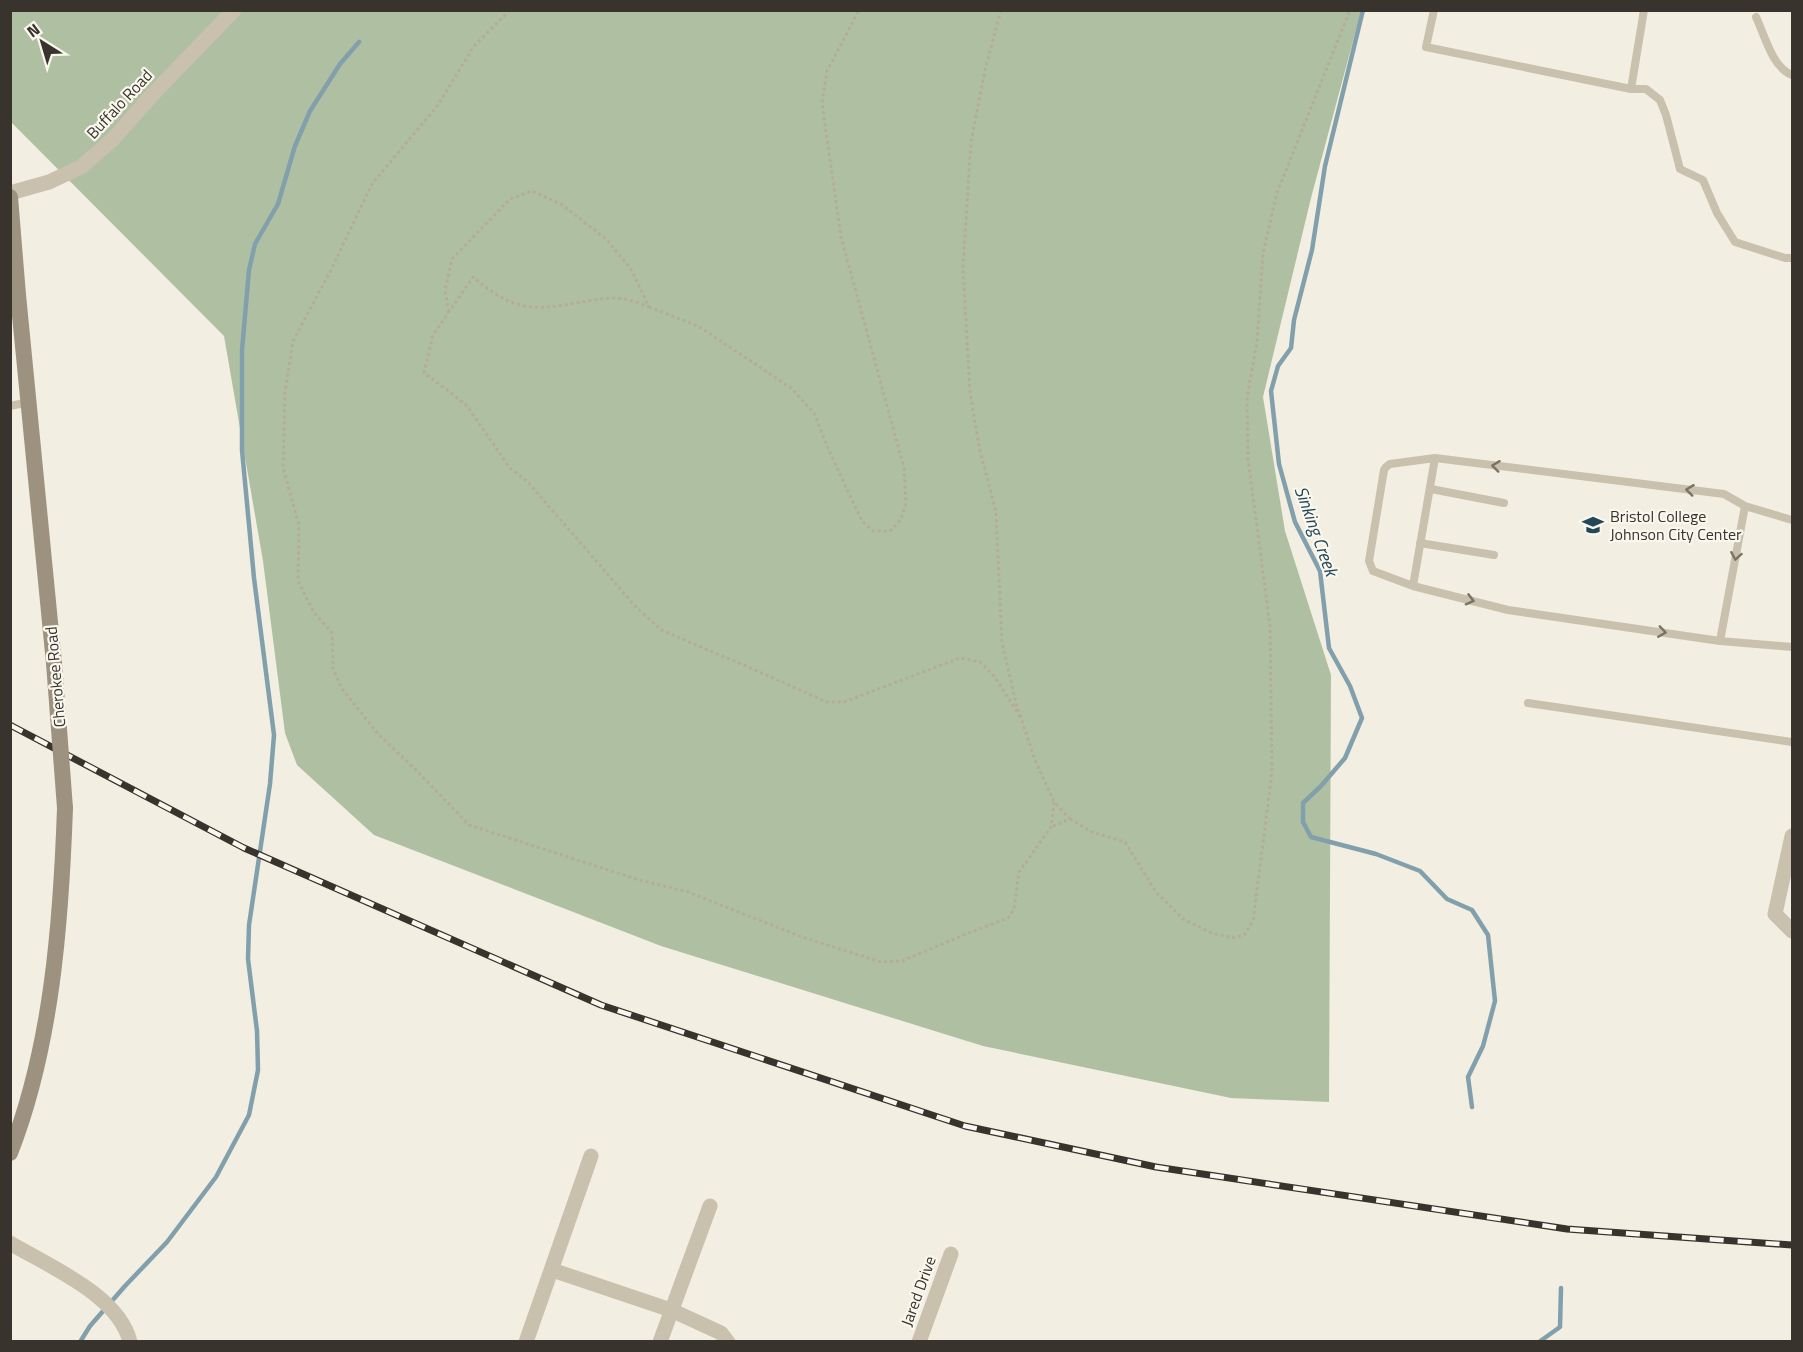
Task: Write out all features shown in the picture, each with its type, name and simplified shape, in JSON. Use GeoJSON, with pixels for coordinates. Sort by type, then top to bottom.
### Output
{"type":"FeatureCollection","features":[{"type":"Feature","properties":{"kind":"main road","name":"Cherokee Road"},"geometry":{"type":"LineString","coordinates":[[10,195],[54,663],[65,808],[62,887],[53,975],[28,1103],[10,1153]]}},
{"type":"Feature","properties":{"kind":"street","name":"Buffalo Road"},"geometry":{"type":"LineString","coordinates":[[10,195],[49,182],[81,167],[113,139],[234,10]]}},
{"type":"Feature","properties":{"kind":"street"},"geometry":{"type":"LineString","coordinates":[[1792,836],[1776,914],[1792,931]]}},
{"type":"Feature","properties":{"kind":"street"},"geometry":{"type":"LineString","coordinates":[[526,1341],[591,1156]]}},
{"type":"Feature","properties":{"kind":"street"},"geometry":{"type":"LineString","coordinates":[[660,1341],[710,1206]]}},
{"type":"Feature","properties":{"kind":"street"},"geometry":{"type":"LineString","coordinates":[[10,1243],[48,1263],[92,1293],[114,1312],[130,1341]]}},
{"type":"Feature","properties":{"kind":"street","name":"Jared Drive"},"geometry":{"type":"LineString","coordinates":[[919,1341],[951,1254]]}},
{"type":"Feature","properties":{"kind":"street"},"geometry":{"type":"LineString","coordinates":[[552,1270],[671,1310],[721,1333],[728,1341]]}},
{"type":"Feature","properties":{"kind":"lane"},"geometry":{"type":"LineString","coordinates":[[1434,10],[1426,46],[1631,89],[1646,89],[1660,100],[1680,169],[1703,180],[1717,213],[1735,242],[1785,258],[1792,258]]}},
{"type":"Feature","properties":{"kind":"lane"},"geometry":{"type":"LineString","coordinates":[[1631,89],[1644,10]]}},
{"type":"Feature","properties":{"kind":"lane"},"geometry":{"type":"LineString","coordinates":[[1756,17],[1777,64],[1792,75]]}},
{"type":"Feature","properties":{"kind":"lane"},"geometry":{"type":"LineString","coordinates":[[10,406],[28,402]]}},
{"type":"Feature","properties":{"kind":"lane"},"geometry":{"type":"LineString","coordinates":[[1413,586],[1435,458]]}},
{"type":"Feature","properties":{"kind":"lane"},"geometry":{"type":"LineString","coordinates":[[1792,520],[1745,506],[1724,494],[1435,458],[1390,464],[1384,470],[1369,561],[1373,571],[1413,586],[1508,610],[1720,641],[1792,647]]}},
{"type":"Feature","properties":{"kind":"lane"},"geometry":{"type":"LineString","coordinates":[[1431,489],[1504,503]]}},
{"type":"Feature","properties":{"kind":"lane"},"geometry":{"type":"LineString","coordinates":[[1720,641],[1745,506]]}},
{"type":"Feature","properties":{"kind":"lane"},"geometry":{"type":"LineString","coordinates":[[1420,543],[1494,555]]}},
{"type":"Feature","properties":{"kind":"lane"},"geometry":{"type":"LineString","coordinates":[[1528,703],[1792,742]]}},
{"type":"Feature","properties":{"kind":"path"},"geometry":{"type":"LineString","coordinates":[[510,10],[474,46],[438,105],[372,184],[293,342],[285,392],[283,468],[299,525],[298,581],[313,611],[332,633],[333,669],[342,689],[378,734],[469,825],[636,879],[688,892],[802,937],[881,962],[902,961],[1008,918],[1014,909],[1019,872],[1051,827],[1054,802]]}},
{"type":"Feature","properties":{"kind":"path"},"geometry":{"type":"LineString","coordinates":[[859,10],[827,71],[822,103],[841,237],[904,468],[906,503],[901,519],[890,531],[873,531],[862,521],[814,413],[791,388],[698,326],[636,302],[614,298],[554,306],[525,306],[496,296],[472,278],[433,335],[424,373],[468,407],[509,467],[528,482],[634,605],[661,630],[827,702],[844,702],[960,658],[980,662],[993,676],[1021,718]]}},
{"type":"Feature","properties":{"kind":"path"},"geometry":{"type":"LineString","coordinates":[[1001,10],[985,70],[971,142],[963,269],[970,393],[980,451],[996,512],[1002,644],[1016,703],[1035,760],[1054,802],[1070,819],[1092,832],[1125,842],[1156,892],[1183,919],[1212,933],[1232,938],[1244,935],[1253,921],[1272,772],[1270,626],[1248,459],[1247,397],[1257,342],[1263,254],[1277,193],[1350,10]]}},
{"type":"Feature","properties":{"kind":"path"},"geometry":{"type":"LineString","coordinates":[[449,312],[445,291],[452,259],[510,198],[532,191],[561,204],[606,238],[631,269],[649,307]]}},
{"type":"Feature","properties":{"kind":"path"},"geometry":{"type":"LineString","coordinates":[[1051,827],[1070,819]]}},
{"type":"Feature","properties":{"kind":"green space"},"geometry":{"type":"Polygon","coordinates":[[[11,11],[1361,11],[1311,198],[1263,397],[1285,531],[1331,675],[1329,1102],[1231,1098],[983,1046],[661,946],[374,835],[297,765],[285,733],[263,561],[224,336],[11,122],[11,11]]]}},
{"type":"Feature","properties":{"kind":"waterway","name":"Sinking Creek"},"geometry":{"type":"LineString","coordinates":[[1363,10],[1325,166],[1312,250],[1294,320],[1291,348],[1278,366],[1271,391],[1279,464],[1295,522],[1320,571],[1329,648],[1350,686],[1362,718],[1345,758],[1303,803],[1303,822],[1311,837],[1376,854],[1420,871],[1447,899],[1472,910],[1488,935],[1495,1001],[1483,1046],[1468,1077],[1472,1107]]}},
{"type":"Feature","properties":{"kind":"waterway"},"geometry":{"type":"LineString","coordinates":[[80,1342],[90,1326],[167,1242],[216,1177],[249,1115],[258,1070],[257,1031],[248,959],[249,925],[270,784],[274,735],[254,578],[242,450],[242,350],[249,270],[255,244],[278,204],[295,146],[310,111],[340,64],[359,42]]}},
{"type":"Feature","properties":{"kind":"waterway","name":"Sinking Creek"},"geometry":{"type":"LineString","coordinates":[[1539,1342],[1560,1327],[1561,1288]]}},
{"type":"Feature","properties":{"kind":"railway"},"geometry":{"type":"LineString","coordinates":[[10,725],[244,848],[601,1005],[965,1126],[1156,1167],[1567,1229],[1792,1245]]}},
{"type":"Feature","properties":{"kind":"place","name":"Bristol College Johnson City Center"},"geometry":{"type":"Point","coordinates":[1593,525]}}]}
